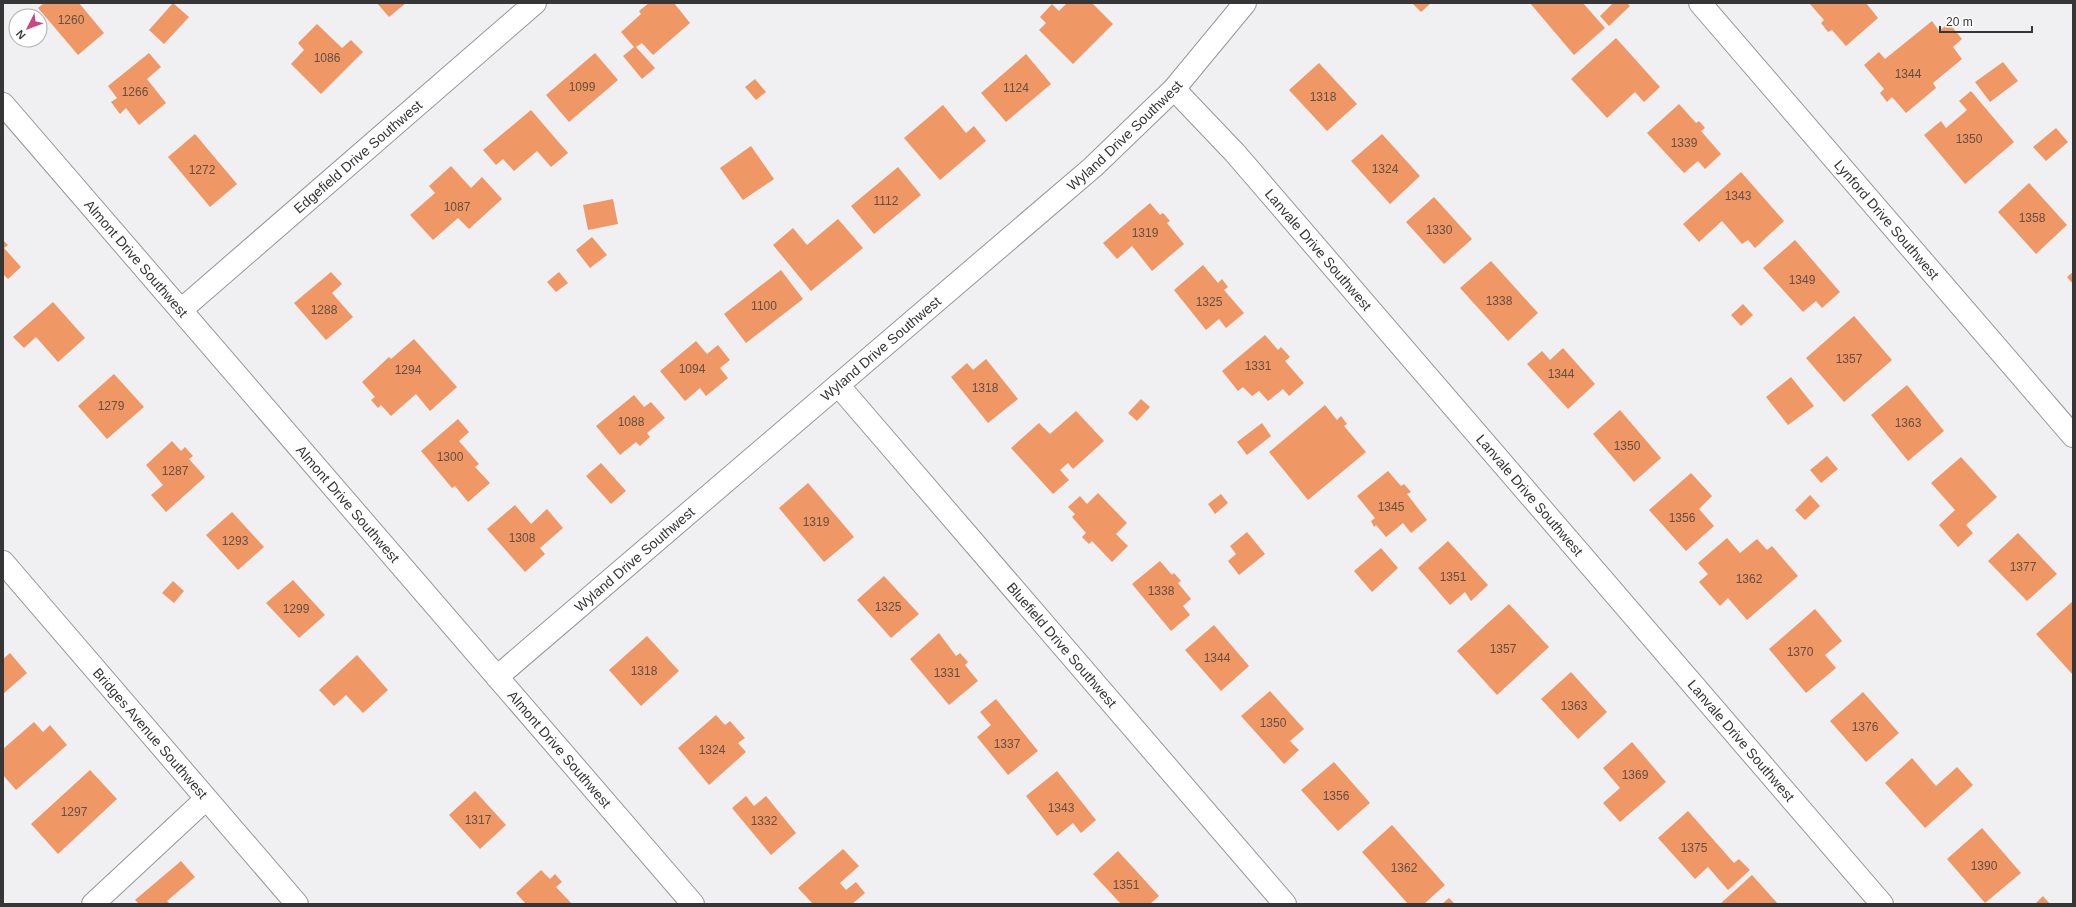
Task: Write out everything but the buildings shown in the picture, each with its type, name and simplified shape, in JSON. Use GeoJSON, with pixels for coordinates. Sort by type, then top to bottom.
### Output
{"type":"FeatureCollection","features":[{"type":"Feature","properties":{"kind":"street","name":"Edgefield Drive Southwest"},"geometry":{"type":"LineString","coordinates":[[181,310],[535,3]]}},
{"type":"Feature","properties":{"kind":"street","name":"Wyland Drive Southwest"},"geometry":{"type":"LineString","coordinates":[[497,677],[1093,167],[1174,89],[1245,3]]}},
{"type":"Feature","properties":{"kind":"street","name":"Lynford Drive Southwest"},"geometry":{"type":"LineString","coordinates":[[1700,3],[2073,436]]}},
{"type":"Feature","properties":{"kind":"street","name":"Lanvale Drive Southwest"},"geometry":{"type":"LineString","coordinates":[[1174,89],[1235,153],[1882,904]]}},
{"type":"Feature","properties":{"kind":"street","name":"Almont Drive Southwest"},"geometry":{"type":"LineString","coordinates":[[3,104],[693,904]]}},
{"type":"Feature","properties":{"kind":"street","name":"Bluefield Drive Southwest"},"geometry":{"type":"LineString","coordinates":[[838,386],[1285,904]]}},
{"type":"Feature","properties":{"kind":"street","name":"Bridges Avenue Southwest"},"geometry":{"type":"LineString","coordinates":[[3,562],[297,904]]}},
{"type":"Feature","properties":{"kind":"street"},"geometry":{"type":"LineString","coordinates":[[93,904],[206,799]]}}]}
